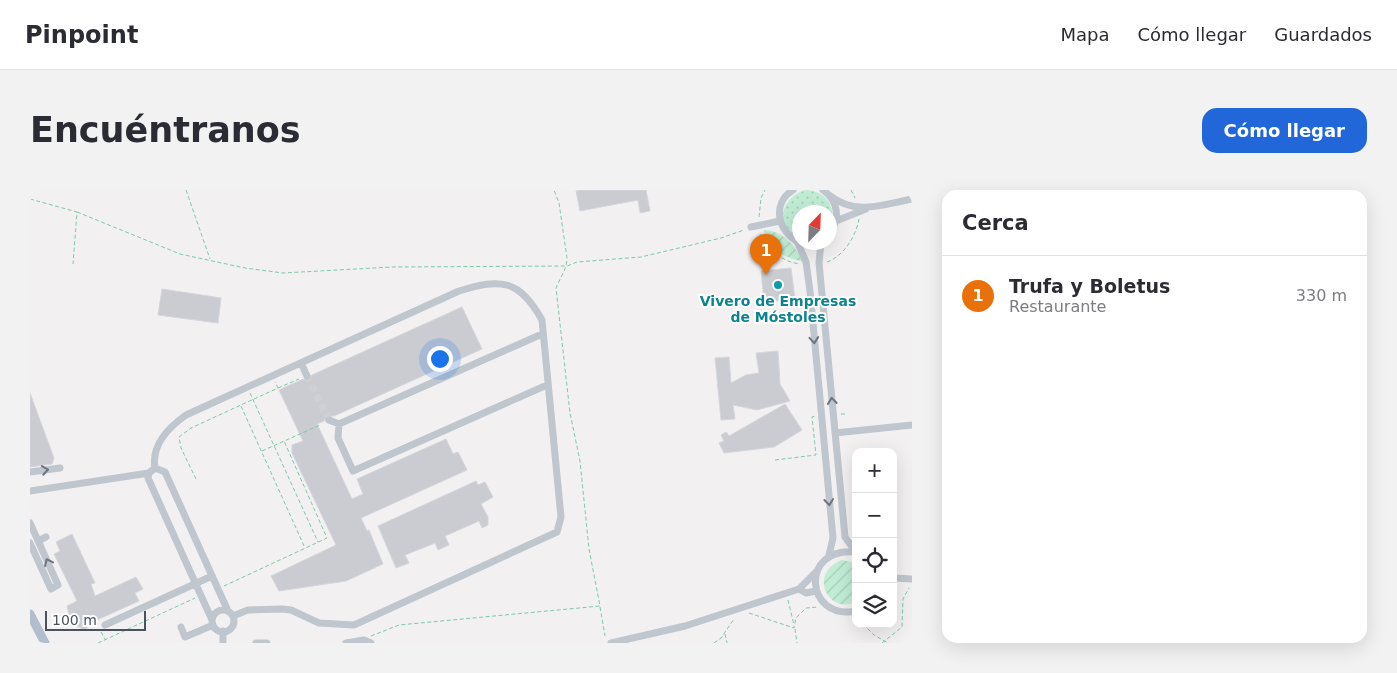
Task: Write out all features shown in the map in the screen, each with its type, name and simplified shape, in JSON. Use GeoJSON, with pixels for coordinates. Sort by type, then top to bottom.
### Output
{"type":"FeatureCollection","features":[{"type":"Feature","properties":{"kind":"main road"},"geometry":{"type":"LineString","coordinates":[[30,614],[45,643]]}},
{"type":"Feature","properties":{"kind":"street"},"geometry":{"type":"LineString","coordinates":[[792,238],[789,237],[780,221],[779,210],[783,200],[793,190]]}},
{"type":"Feature","properties":{"kind":"street"},"geometry":{"type":"LineString","coordinates":[[823,190],[841,204],[859,209]]}},
{"type":"Feature","properties":{"kind":"street"},"geometry":{"type":"LineString","coordinates":[[830,195],[834,205]]}},
{"type":"Feature","properties":{"kind":"street"},"geometry":{"type":"LineString","coordinates":[[837,220],[859,209],[912,199]]}},
{"type":"Feature","properties":{"kind":"street"},"geometry":{"type":"LineString","coordinates":[[755,226],[780,221]]}},
{"type":"Feature","properties":{"kind":"street"},"geometry":{"type":"LineString","coordinates":[[611,643],[685,626],[799,589],[829,555],[833,538],[807,264],[803,250]]}},
{"type":"Feature","properties":{"kind":"street"},"geometry":{"type":"LineString","coordinates":[[820,250],[819,263],[845,537],[852,547]]}},
{"type":"Feature","properties":{"kind":"street"},"geometry":{"type":"LineString","coordinates":[[30,491],[152,471],[165,472],[230,614],[232,627],[223,631],[216,629],[213,622],[201,596],[196,584],[148,478],[152,471],[158,445],[172,425],[186,415],[459,291],[487,282],[512,286],[531,301],[542,320],[547,386],[562,517],[557,532],[354,624],[319,624],[291,610],[282,609],[248,610],[230,614],[218,611],[213,622],[185,637],[181,627]]}},
{"type":"Feature","properties":{"kind":"street"},"geometry":{"type":"LineString","coordinates":[[329,420],[339,424],[542,334]]}},
{"type":"Feature","properties":{"kind":"street"},"geometry":{"type":"LineString","coordinates":[[301,363],[307,376]]}},
{"type":"Feature","properties":{"kind":"street"},"geometry":{"type":"LineString","coordinates":[[339,424],[338,438],[353,470],[547,386]]}},
{"type":"Feature","properties":{"kind":"street"},"geometry":{"type":"LineString","coordinates":[[835,433],[912,425]]}},
{"type":"Feature","properties":{"kind":"street"},"geometry":{"type":"LineString","coordinates":[[30,472],[60,468]]}},
{"type":"Feature","properties":{"kind":"street"},"geometry":{"type":"LineString","coordinates":[[30,523],[58,585],[51,589],[30,543]]}},
{"type":"Feature","properties":{"kind":"street"},"geometry":{"type":"LineString","coordinates":[[38,541],[46,537]]}},
{"type":"Feature","properties":{"kind":"street"},"geometry":{"type":"LineString","coordinates":[[829,555],[842,550],[852,551]]}},
{"type":"Feature","properties":{"kind":"street"},"geometry":{"type":"LineString","coordinates":[[816,571],[816,591],[827,607],[836,611],[852,611]]}},
{"type":"Feature","properties":{"kind":"street"},"geometry":{"type":"LineString","coordinates":[[104,625],[212,576]]}},
{"type":"Feature","properties":{"kind":"street"},"geometry":{"type":"LineString","coordinates":[[897,578],[912,579]]}},
{"type":"Feature","properties":{"kind":"street"},"geometry":{"type":"LineString","coordinates":[[799,589],[806,594],[816,591]]}},
{"type":"Feature","properties":{"kind":"street"},"geometry":{"type":"LineString","coordinates":[[223,631],[223,643]]}},
{"type":"Feature","properties":{"kind":"street"},"geometry":{"type":"LineString","coordinates":[[346,643],[367,642]]}},
{"type":"Feature","properties":{"kind":"street"},"geometry":{"type":"LineString","coordinates":[[256,643],[267,643]]}},
{"type":"Feature","properties":{"kind":"path"},"geometry":{"type":"LineString","coordinates":[[186,190],[210,260]]}},
{"type":"Feature","properties":{"kind":"path"},"geometry":{"type":"LineString","coordinates":[[554,190],[559,203],[568,266],[560,276],[556,288],[570,413],[580,461],[589,549],[605,636]]}},
{"type":"Feature","properties":{"kind":"path"},"geometry":{"type":"LineString","coordinates":[[765,190],[755,226],[773,252],[788,261],[807,264]]}},
{"type":"Feature","properties":{"kind":"path"},"geometry":{"type":"LineString","coordinates":[[819,263],[831,260],[849,243],[860,220],[859,209],[851,190]]}},
{"type":"Feature","properties":{"kind":"path"},"geometry":{"type":"LineString","coordinates":[[30,199],[77,212],[180,254],[245,268],[283,273],[392,267],[568,266],[578,262],[641,256],[721,238],[755,226]]}},
{"type":"Feature","properties":{"kind":"path"},"geometry":{"type":"LineString","coordinates":[[73,264],[77,212]]}},
{"type":"Feature","properties":{"kind":"path"},"geometry":{"type":"LineString","coordinates":[[196,479],[181,448],[179,437],[191,428],[252,399],[307,376]]}},
{"type":"Feature","properties":{"kind":"path"},"geometry":{"type":"LineString","coordinates":[[274,379],[278,388]]}},
{"type":"Feature","properties":{"kind":"path"},"geometry":{"type":"LineString","coordinates":[[248,390],[318,543]]}},
{"type":"Feature","properties":{"kind":"path"},"geometry":{"type":"LineString","coordinates":[[240,405],[306,549]]}},
{"type":"Feature","properties":{"kind":"path"},"geometry":{"type":"LineString","coordinates":[[834,414],[846,414]]}},
{"type":"Feature","properties":{"kind":"path"},"geometry":{"type":"LineString","coordinates":[[775,460],[816,455],[812,417],[820,416]]}},
{"type":"Feature","properties":{"kind":"path"},"geometry":{"type":"LineString","coordinates":[[261,452],[320,426]]}},
{"type":"Feature","properties":{"kind":"path"},"geometry":{"type":"LineString","coordinates":[[218,589],[327,538],[284,441]]}},
{"type":"Feature","properties":{"kind":"path"},"geometry":{"type":"LineString","coordinates":[[883,642],[902,627],[903,599],[909,588]]}},
{"type":"Feature","properties":{"kind":"path"},"geometry":{"type":"LineString","coordinates":[[98,643],[201,596]]}},
{"type":"Feature","properties":{"kind":"path"},"geometry":{"type":"LineString","coordinates":[[788,600],[798,643]]}},
{"type":"Feature","properties":{"kind":"path"},"geometry":{"type":"LineString","coordinates":[[367,642],[399,625],[600,606]]}},
{"type":"Feature","properties":{"kind":"path"},"geometry":{"type":"LineString","coordinates":[[794,628],[796,618],[806,608],[819,607]]}},
{"type":"Feature","properties":{"kind":"path"},"geometry":{"type":"LineString","coordinates":[[748,613],[794,628]]}},
{"type":"Feature","properties":{"kind":"path"},"geometry":{"type":"LineString","coordinates":[[714,643],[725,633],[734,619]]}},
{"type":"Feature","properties":{"kind":"path"},"geometry":{"type":"LineString","coordinates":[[867,628],[883,642],[888,643]]}},
{"type":"Feature","properties":{"kind":"path"},"geometry":{"type":"LineString","coordinates":[[725,633],[727,642]]}},
{"type":"Feature","properties":{"kind":"green space"},"geometry":{"type":"Polygon","coordinates":[[[805,190],[819,193],[824,196],[830,205],[792,205],[792,234],[786,227],[783,213],[790,199],[805,190]]]}},
{"type":"Feature","properties":{"kind":"green space"},"geometry":{"type":"Polygon","coordinates":[[[764,230],[777,233],[788,240],[792,245],[792,250],[796,250],[802,261],[789,258],[778,252],[766,236],[764,230]]]}},
{"type":"Feature","properties":{"kind":"green space"},"geometry":{"type":"Polygon","coordinates":[[[842,560],[852,562],[852,603],[837,603],[830,598],[825,590],[826,573],[832,566],[842,560]]]}},
{"type":"Feature","properties":{"kind":"building"},"geometry":{"type":"Polygon","coordinates":[[[646,190],[650,211],[640,213],[638,200],[580,211],[576,191],[646,190]]]}},
{"type":"Feature","properties":{"kind":"building","name":"Vivero de Empresas de Móstoles"},"geometry":{"type":"Polygon","coordinates":[[[791,268],[795,299],[764,302],[761,271],[791,268]]]}},
{"type":"Feature","properties":{"kind":"building"},"geometry":{"type":"Polygon","coordinates":[[[162,289],[221,298],[218,323],[158,315],[162,289]]]}},
{"type":"Feature","properties":{"kind":"building"},"geometry":{"type":"Polygon","coordinates":[[[462,307],[482,349],[334,416],[326,416],[324,421],[317,424],[352,499],[363,494],[357,479],[446,439],[453,454],[458,452],[467,470],[361,518],[367,531],[369,530],[383,564],[346,581],[279,591],[271,576],[336,545],[292,453],[292,445],[303,441],[279,390],[303,379],[309,381],[312,375],[462,307]]]}},
{"type":"Feature","properties":{"kind":"building"},"geometry":{"type":"Polygon","coordinates":[[[778,351],[780,384],[790,401],[757,410],[733,405],[735,419],[721,420],[715,358],[729,357],[731,383],[746,375],[759,373],[756,353],[778,351]]]}},
{"type":"Feature","properties":{"kind":"building"},"geometry":{"type":"Polygon","coordinates":[[[30,393],[54,458],[52,464],[30,467],[30,393]]]}},
{"type":"Feature","properties":{"kind":"building"},"geometry":{"type":"Polygon","coordinates":[[[785,404],[802,430],[774,447],[724,453],[719,443],[724,441],[721,435],[726,432],[729,436],[785,404]]]}},
{"type":"Feature","properties":{"kind":"building"},"geometry":{"type":"Polygon","coordinates":[[[476,481],[478,485],[485,482],[493,497],[481,504],[488,517],[488,525],[482,528],[479,521],[445,536],[449,545],[438,550],[435,543],[405,555],[409,563],[396,568],[378,526],[476,481]]]}},
{"type":"Feature","properties":{"kind":"building"},"geometry":{"type":"Polygon","coordinates":[[[72,534],[95,583],[91,584],[95,596],[136,577],[143,589],[135,593],[139,601],[99,619],[84,630],[71,622],[67,606],[77,601],[54,554],[60,551],[56,542],[72,534]]]}},
{"type":"Feature","properties":{"kind":"tunnel"},"geometry":{"type":"LineString","coordinates":[[307,376],[329,420]]}},
{"type":"Feature","properties":{"kind":"place","name":"Trufa y Boletus"},"geometry":{"type":"Point","coordinates":[766,275]}},
{"type":"Feature","properties":{"kind":"place","name":"Vivero de Empresas de Móstoles"},"geometry":{"type":"Point","coordinates":[778,285]}}]}
